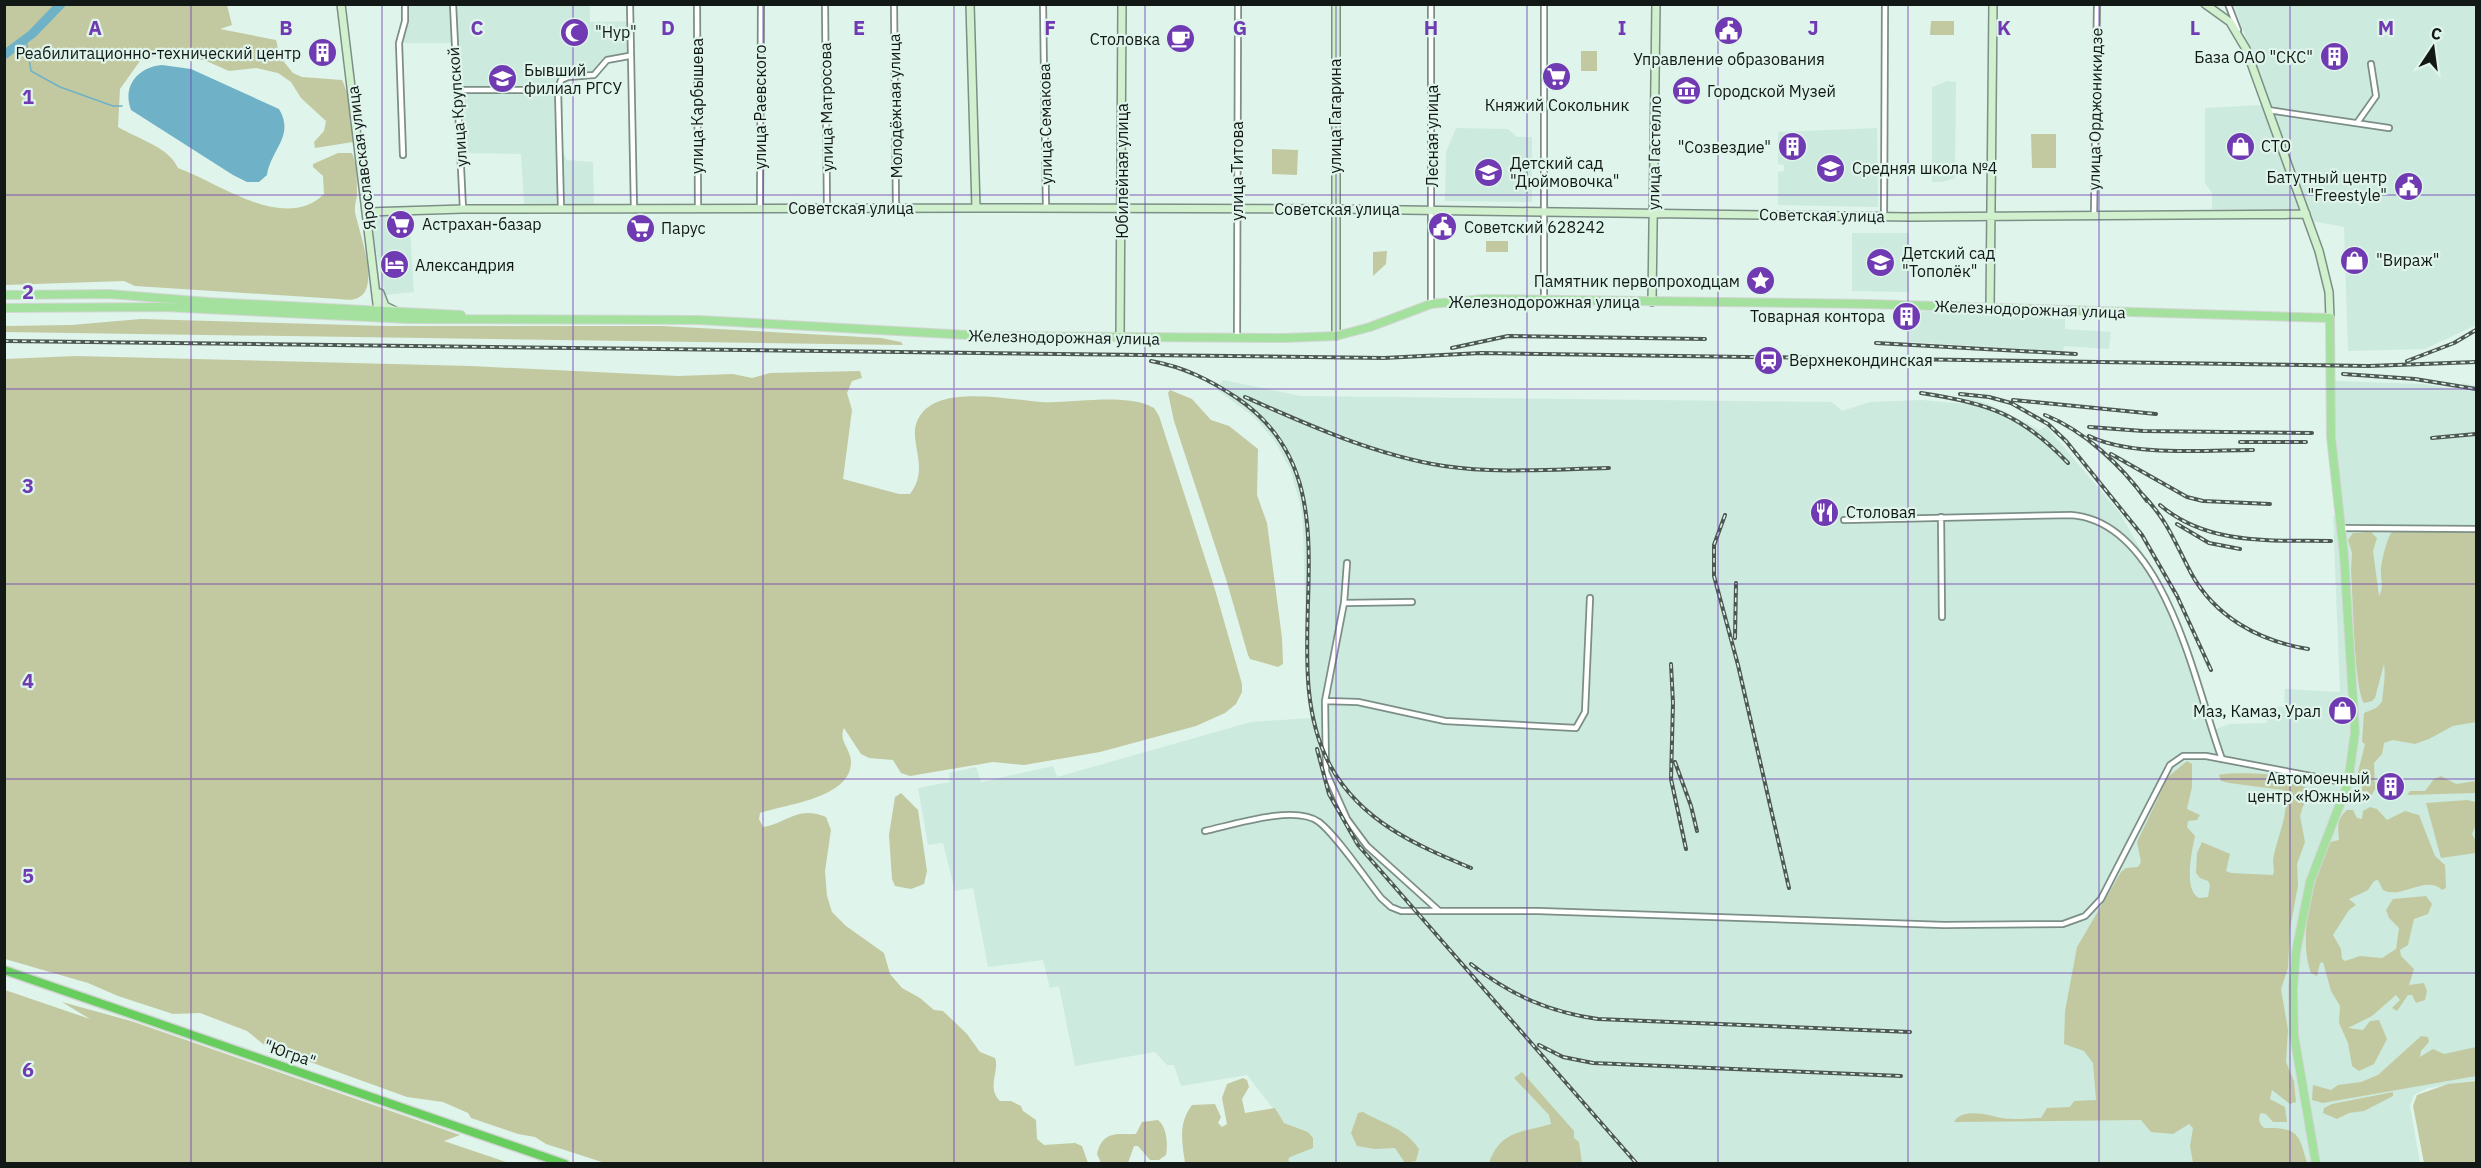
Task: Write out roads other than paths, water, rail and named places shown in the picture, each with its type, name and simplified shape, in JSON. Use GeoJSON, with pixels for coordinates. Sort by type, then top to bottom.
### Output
{"type":"FeatureCollection","features":[{"type":"Feature","properties":{"kind":"highway","name":"\"Югра\""},"geometry":{"type":"LineString","coordinates":[[4,970],[565,1164]]}},
{"type":"Feature","properties":{"kind":"main road"},"geometry":{"type":"LineString","coordinates":[[4,295],[109,294],[354,311],[378,315]]}},
{"type":"Feature","properties":{"kind":"main road","name":"Железнодорожная улица"},"geometry":{"type":"LineString","coordinates":[[378,315],[699,320],[946,335],[1120,338],[1336,336],[1356,332],[1431,304],[1467,299],[1990,308],[2330,318]]}},
{"type":"Feature","properties":{"kind":"main road"},"geometry":{"type":"LineString","coordinates":[[4,308],[164,307],[378,315]]}},
{"type":"Feature","properties":{"kind":"main road","name":"Железнодорожная улица"},"geometry":{"type":"LineString","coordinates":[[378,315],[404,313],[513,318]]}},
{"type":"Feature","properties":{"kind":"main road"},"geometry":{"type":"LineString","coordinates":[[2316,1164],[2295,1045],[2294,972],[2300,923],[2310,882],[2348,783],[2354,750],[2355,718],[2341,528],[2331,436],[2330,318]]}},
{"type":"Feature","properties":{"kind":"street","name":"Ярославская улица"},"geometry":{"type":"LineString","coordinates":[[341,4],[378,315]]}},
{"type":"Feature","properties":{"kind":"street"},"geometry":{"type":"LineString","coordinates":[[403,155],[399,43],[405,21],[405,4]]}},
{"type":"Feature","properties":{"kind":"street","name":"улица Крупской"},"geometry":{"type":"LineString","coordinates":[[453,4],[463,209]]}},
{"type":"Feature","properties":{"kind":"street"},"geometry":{"type":"LineString","coordinates":[[630,4],[629,56],[634,208]]}},
{"type":"Feature","properties":{"kind":"street","name":"улица Карбышева"},"geometry":{"type":"LineString","coordinates":[[697,4],[698,208]]}},
{"type":"Feature","properties":{"kind":"street","name":"улица Раевского"},"geometry":{"type":"LineString","coordinates":[[760,4],[760,209]]}},
{"type":"Feature","properties":{"kind":"street","name":"улица Матросова"},"geometry":{"type":"LineString","coordinates":[[825,4],[827,209]]}},
{"type":"Feature","properties":{"kind":"street","name":"Молодёжная улица"},"geometry":{"type":"LineString","coordinates":[[894,4],[896,208]]}},
{"type":"Feature","properties":{"kind":"street"},"geometry":{"type":"LineString","coordinates":[[970,4],[976,208]]}},
{"type":"Feature","properties":{"kind":"street","name":"улица Семакова"},"geometry":{"type":"LineString","coordinates":[[1043,4],[1046,208]]}},
{"type":"Feature","properties":{"kind":"street","name":"Юбилейная улица"},"geometry":{"type":"LineString","coordinates":[[1120,338],[1122,4]]}},
{"type":"Feature","properties":{"kind":"street","name":"улица Титова"},"geometry":{"type":"LineString","coordinates":[[1237,338],[1238,4]]}},
{"type":"Feature","properties":{"kind":"street","name":"улица Гагарина"},"geometry":{"type":"LineString","coordinates":[[1336,4],[1336,336]]}},
{"type":"Feature","properties":{"kind":"street","name":"Лесная улица"},"geometry":{"type":"LineString","coordinates":[[1431,4],[1431,304]]}},
{"type":"Feature","properties":{"kind":"street"},"geometry":{"type":"LineString","coordinates":[[1544,4],[1542,212],[1544,300]]}},
{"type":"Feature","properties":{"kind":"street","name":"улица Гастелло"},"geometry":{"type":"LineString","coordinates":[[1652,302],[1656,4]]}},
{"type":"Feature","properties":{"kind":"street"},"geometry":{"type":"LineString","coordinates":[[1884,216],[1885,4]]}},
{"type":"Feature","properties":{"kind":"street"},"geometry":{"type":"LineString","coordinates":[[1990,308],[1993,4]]}},
{"type":"Feature","properties":{"kind":"street","name":"улица Орджоникидзе"},"geometry":{"type":"LineString","coordinates":[[2094,214],[2097,4]]}},
{"type":"Feature","properties":{"kind":"street"},"geometry":{"type":"LineString","coordinates":[[2205,4],[2223,16],[2239,32]]}},
{"type":"Feature","properties":{"kind":"street"},"geometry":{"type":"LineString","coordinates":[[2228,4],[2306,214],[2328,284],[2330,318]]}},
{"type":"Feature","properties":{"kind":"street"},"geometry":{"type":"LineString","coordinates":[[561,208],[558,90],[564,78],[594,75],[607,60],[629,56]]}},
{"type":"Feature","properties":{"kind":"street"},"geometry":{"type":"LineString","coordinates":[[2357,124],[2376,96],[2371,64]]}},
{"type":"Feature","properties":{"kind":"street"},"geometry":{"type":"LineString","coordinates":[[456,90],[558,90]]}},
{"type":"Feature","properties":{"kind":"street"},"geometry":{"type":"LineString","coordinates":[[2268,110],[2389,128]]}},
{"type":"Feature","properties":{"kind":"street","name":"Советская улица"},"geometry":{"type":"LineString","coordinates":[[367,212],[561,208],[1046,208],[1884,216],[2306,214]]}},
{"type":"Feature","properties":{"kind":"street"},"geometry":{"type":"LineString","coordinates":[[354,311],[366,308],[371,303],[375,279]]}},
{"type":"Feature","properties":{"kind":"street"},"geometry":{"type":"LineString","coordinates":[[375,279],[386,306],[404,313]]}},
{"type":"Feature","properties":{"kind":"street"},"geometry":{"type":"LineString","coordinates":[[1844,520],[2078,516],[2102,523],[2116,533],[2142,561],[2166,601],[2222,759]]}},
{"type":"Feature","properties":{"kind":"street"},"geometry":{"type":"LineString","coordinates":[[1941,517],[1942,617]]}},
{"type":"Feature","properties":{"kind":"street"},"geometry":{"type":"LineString","coordinates":[[2341,528],[2476,529]]}},
{"type":"Feature","properties":{"kind":"street"},"geometry":{"type":"LineString","coordinates":[[1347,562],[1344,603],[1325,701],[1326,772],[1347,819],[1380,859],[1438,910]]}},
{"type":"Feature","properties":{"kind":"street"},"geometry":{"type":"LineString","coordinates":[[1325,701],[1358,702],[1445,721],[1576,728],[1585,712],[1590,598]]}},
{"type":"Feature","properties":{"kind":"street"},"geometry":{"type":"LineString","coordinates":[[1344,603],[1412,603]]}},
{"type":"Feature","properties":{"kind":"street"},"geometry":{"type":"LineString","coordinates":[[1205,831],[1274,816],[1312,818],[1323,826],[1391,907],[1401,911],[1538,911],[1944,925],[2069,922],[2085,916],[2101,899],[2170,765],[2178,758],[2192,755],[2222,759],[2348,783]]}},
{"type":"Feature","properties":{"kind":"water"},"geometry":{"type":"Polygon","coordinates":[[[162,65],[191,69],[279,109],[283,119],[283,135],[267,175],[259,182],[247,182],[131,110],[129,93],[134,79],[146,70],[162,65]]]}},
{"type":"Feature","properties":{"kind":"waterway"},"geometry":{"type":"LineString","coordinates":[[4,55],[32,34],[61,4]]}},
{"type":"Feature","properties":{"kind":"waterway"},"geometry":{"type":"LineString","coordinates":[[26,39],[31,71],[60,87],[113,106],[122,106]]}},
{"type":"Feature","properties":{"kind":"railway"},"geometry":{"type":"LineString","coordinates":[[2407,361],[2454,343],[2476,330]]}},
{"type":"Feature","properties":{"kind":"railway"},"geometry":{"type":"LineString","coordinates":[[1452,348],[1508,336],[1705,339]]}},
{"type":"Feature","properties":{"kind":"railway"},"geometry":{"type":"LineString","coordinates":[[4,341],[1384,358],[1481,353],[2369,366],[2476,362]]}},
{"type":"Feature","properties":{"kind":"railway"},"geometry":{"type":"LineString","coordinates":[[1876,343],[2076,354]]}},
{"type":"Feature","properties":{"kind":"railway"},"geometry":{"type":"LineString","coordinates":[[1151,361],[1186,371],[1217,385],[1237,398],[1276,434],[1298,477],[1307,523],[1308,673],[1314,722],[1331,767],[1358,803],[1392,830],[1471,868]]}},
{"type":"Feature","properties":{"kind":"railway"},"geometry":{"type":"LineString","coordinates":[[2343,374],[2415,379],[2476,389]]}},
{"type":"Feature","properties":{"kind":"railway"},"geometry":{"type":"LineString","coordinates":[[1921,393],[1966,401],[2002,413],[2035,433],[2068,463]]}},
{"type":"Feature","properties":{"kind":"railway"},"geometry":{"type":"LineString","coordinates":[[1960,394],[1989,397],[2011,403],[2048,424],[2066,441],[2142,535],[2177,596],[2211,670]]}},
{"type":"Feature","properties":{"kind":"railway"},"geometry":{"type":"LineString","coordinates":[[1245,397],[1342,438],[1418,461],[1485,470],[1609,468]]}},
{"type":"Feature","properties":{"kind":"railway"},"geometry":{"type":"LineString","coordinates":[[2013,400],[2156,414]]}},
{"type":"Feature","properties":{"kind":"railway"},"geometry":{"type":"LineString","coordinates":[[2045,415],[2074,430],[2102,451],[2147,501]]}},
{"type":"Feature","properties":{"kind":"railway"},"geometry":{"type":"LineString","coordinates":[[2089,427],[2143,431],[2312,433]]}},
{"type":"Feature","properties":{"kind":"railway"},"geometry":{"type":"LineString","coordinates":[[2432,438],[2476,434]]}},
{"type":"Feature","properties":{"kind":"railway"},"geometry":{"type":"LineString","coordinates":[[2089,436],[2106,443],[2147,450],[2253,450]]}},
{"type":"Feature","properties":{"kind":"railway"},"geometry":{"type":"LineString","coordinates":[[2240,442],[2306,442]]}},
{"type":"Feature","properties":{"kind":"railway"},"geometry":{"type":"LineString","coordinates":[[2111,454],[2187,497],[2203,501],[2270,504]]}},
{"type":"Feature","properties":{"kind":"railway"},"geometry":{"type":"LineString","coordinates":[[2142,494],[2164,522],[2191,573],[2213,602],[2226,614],[2256,633],[2272,640],[2308,649]]}},
{"type":"Feature","properties":{"kind":"railway"},"geometry":{"type":"LineString","coordinates":[[2160,505],[2199,528],[2220,534],[2264,540],[2331,541]]}},
{"type":"Feature","properties":{"kind":"railway"},"geometry":{"type":"LineString","coordinates":[[1725,515],[1714,545],[1714,576],[1738,665],[1789,888]]}},
{"type":"Feature","properties":{"kind":"railway"},"geometry":{"type":"LineString","coordinates":[[2177,524],[2209,543],[2240,549]]}},
{"type":"Feature","properties":{"kind":"railway"},"geometry":{"type":"LineString","coordinates":[[1735,638],[1736,583]]}},
{"type":"Feature","properties":{"kind":"railway"},"geometry":{"type":"LineString","coordinates":[[1671,664],[1673,703],[1671,779],[1686,849]]}},
{"type":"Feature","properties":{"kind":"railway"},"geometry":{"type":"LineString","coordinates":[[1317,749],[1329,794],[1358,845],[1637,1164]]}},
{"type":"Feature","properties":{"kind":"railway"},"geometry":{"type":"LineString","coordinates":[[1675,762],[1691,806],[1697,831]]}},
{"type":"Feature","properties":{"kind":"railway"},"geometry":{"type":"LineString","coordinates":[[1471,964],[1500,985],[1547,1007],[1598,1019],[1910,1032]]}},
{"type":"Feature","properties":{"kind":"railway"},"geometry":{"type":"LineString","coordinates":[[1539,1045],[1563,1057],[1593,1063],[1901,1076]]}},
{"type":"Feature","properties":{"kind":"place","name":"Управление образования"},"geometry":{"type":"Point","coordinates":[1729,31]}},
{"type":"Feature","properties":{"kind":"place","name":"\"Нур\""},"geometry":{"type":"Point","coordinates":[574,32]}},
{"type":"Feature","properties":{"kind":"place","name":"Столовка"},"geometry":{"type":"Point","coordinates":[1181,39]}},
{"type":"Feature","properties":{"kind":"place","name":"Реабилитационно-технический центр"},"geometry":{"type":"Point","coordinates":[322,53]}},
{"type":"Feature","properties":{"kind":"place","name":"База ОАО \"СКС\""},"geometry":{"type":"Point","coordinates":[2334,57]}},
{"type":"Feature","properties":{"kind":"place","name":"Княжий Сокольник"},"geometry":{"type":"Point","coordinates":[1557,77]}},
{"type":"Feature","properties":{"kind":"place","name":"Бывший филиал РГСУ"},"geometry":{"type":"Point","coordinates":[503,79]}},
{"type":"Feature","properties":{"kind":"place","name":"Городской Музей"},"geometry":{"type":"Point","coordinates":[1686,91]}},
{"type":"Feature","properties":{"kind":"place","name":"СТО"},"geometry":{"type":"Point","coordinates":[2240,146]}},
{"type":"Feature","properties":{"kind":"place","name":"\"Созвездие\""},"geometry":{"type":"Point","coordinates":[1792,147]}},
{"type":"Feature","properties":{"kind":"place","name":"Средняя школа №4"},"geometry":{"type":"Point","coordinates":[1831,168]}},
{"type":"Feature","properties":{"kind":"place","name":"Детский сад \"Дюймовочка\""},"geometry":{"type":"Point","coordinates":[1489,172]}},
{"type":"Feature","properties":{"kind":"place","name":"Батутный центр \"Freestyle\""},"geometry":{"type":"Point","coordinates":[2408,186]}},
{"type":"Feature","properties":{"kind":"place","name":"Астрахан-базар"},"geometry":{"type":"Point","coordinates":[401,224]}},
{"type":"Feature","properties":{"kind":"place","name":"Советский 628242"},"geometry":{"type":"Point","coordinates":[1443,227]}},
{"type":"Feature","properties":{"kind":"place","name":"Парус"},"geometry":{"type":"Point","coordinates":[640,228]}},
{"type":"Feature","properties":{"kind":"place","name":"\"Вираж\""},"geometry":{"type":"Point","coordinates":[2355,260]}},
{"type":"Feature","properties":{"kind":"place","name":"Детский сад \"Тополёк\""},"geometry":{"type":"Point","coordinates":[1881,262]}},
{"type":"Feature","properties":{"kind":"place","name":"Александрия"},"geometry":{"type":"Point","coordinates":[394,265]}},
{"type":"Feature","properties":{"kind":"place","name":"Памятник первопроходцам"},"geometry":{"type":"Point","coordinates":[1761,281]}},
{"type":"Feature","properties":{"kind":"place","name":"Товарная контора"},"geometry":{"type":"Point","coordinates":[1906,316]}},
{"type":"Feature","properties":{"kind":"place","name":"Верхнекондинская"},"geometry":{"type":"Point","coordinates":[1768,360]}},
{"type":"Feature","properties":{"kind":"place","name":"Столовая"},"geometry":{"type":"Point","coordinates":[1825,512]}},
{"type":"Feature","properties":{"kind":"place","name":"Маз, Камаз, Урал"},"geometry":{"type":"Point","coordinates":[2342,711]}},
{"type":"Feature","properties":{"kind":"place","name":"Автомоечный центр «Южный»"},"geometry":{"type":"Point","coordinates":[2391,787]}}]}
